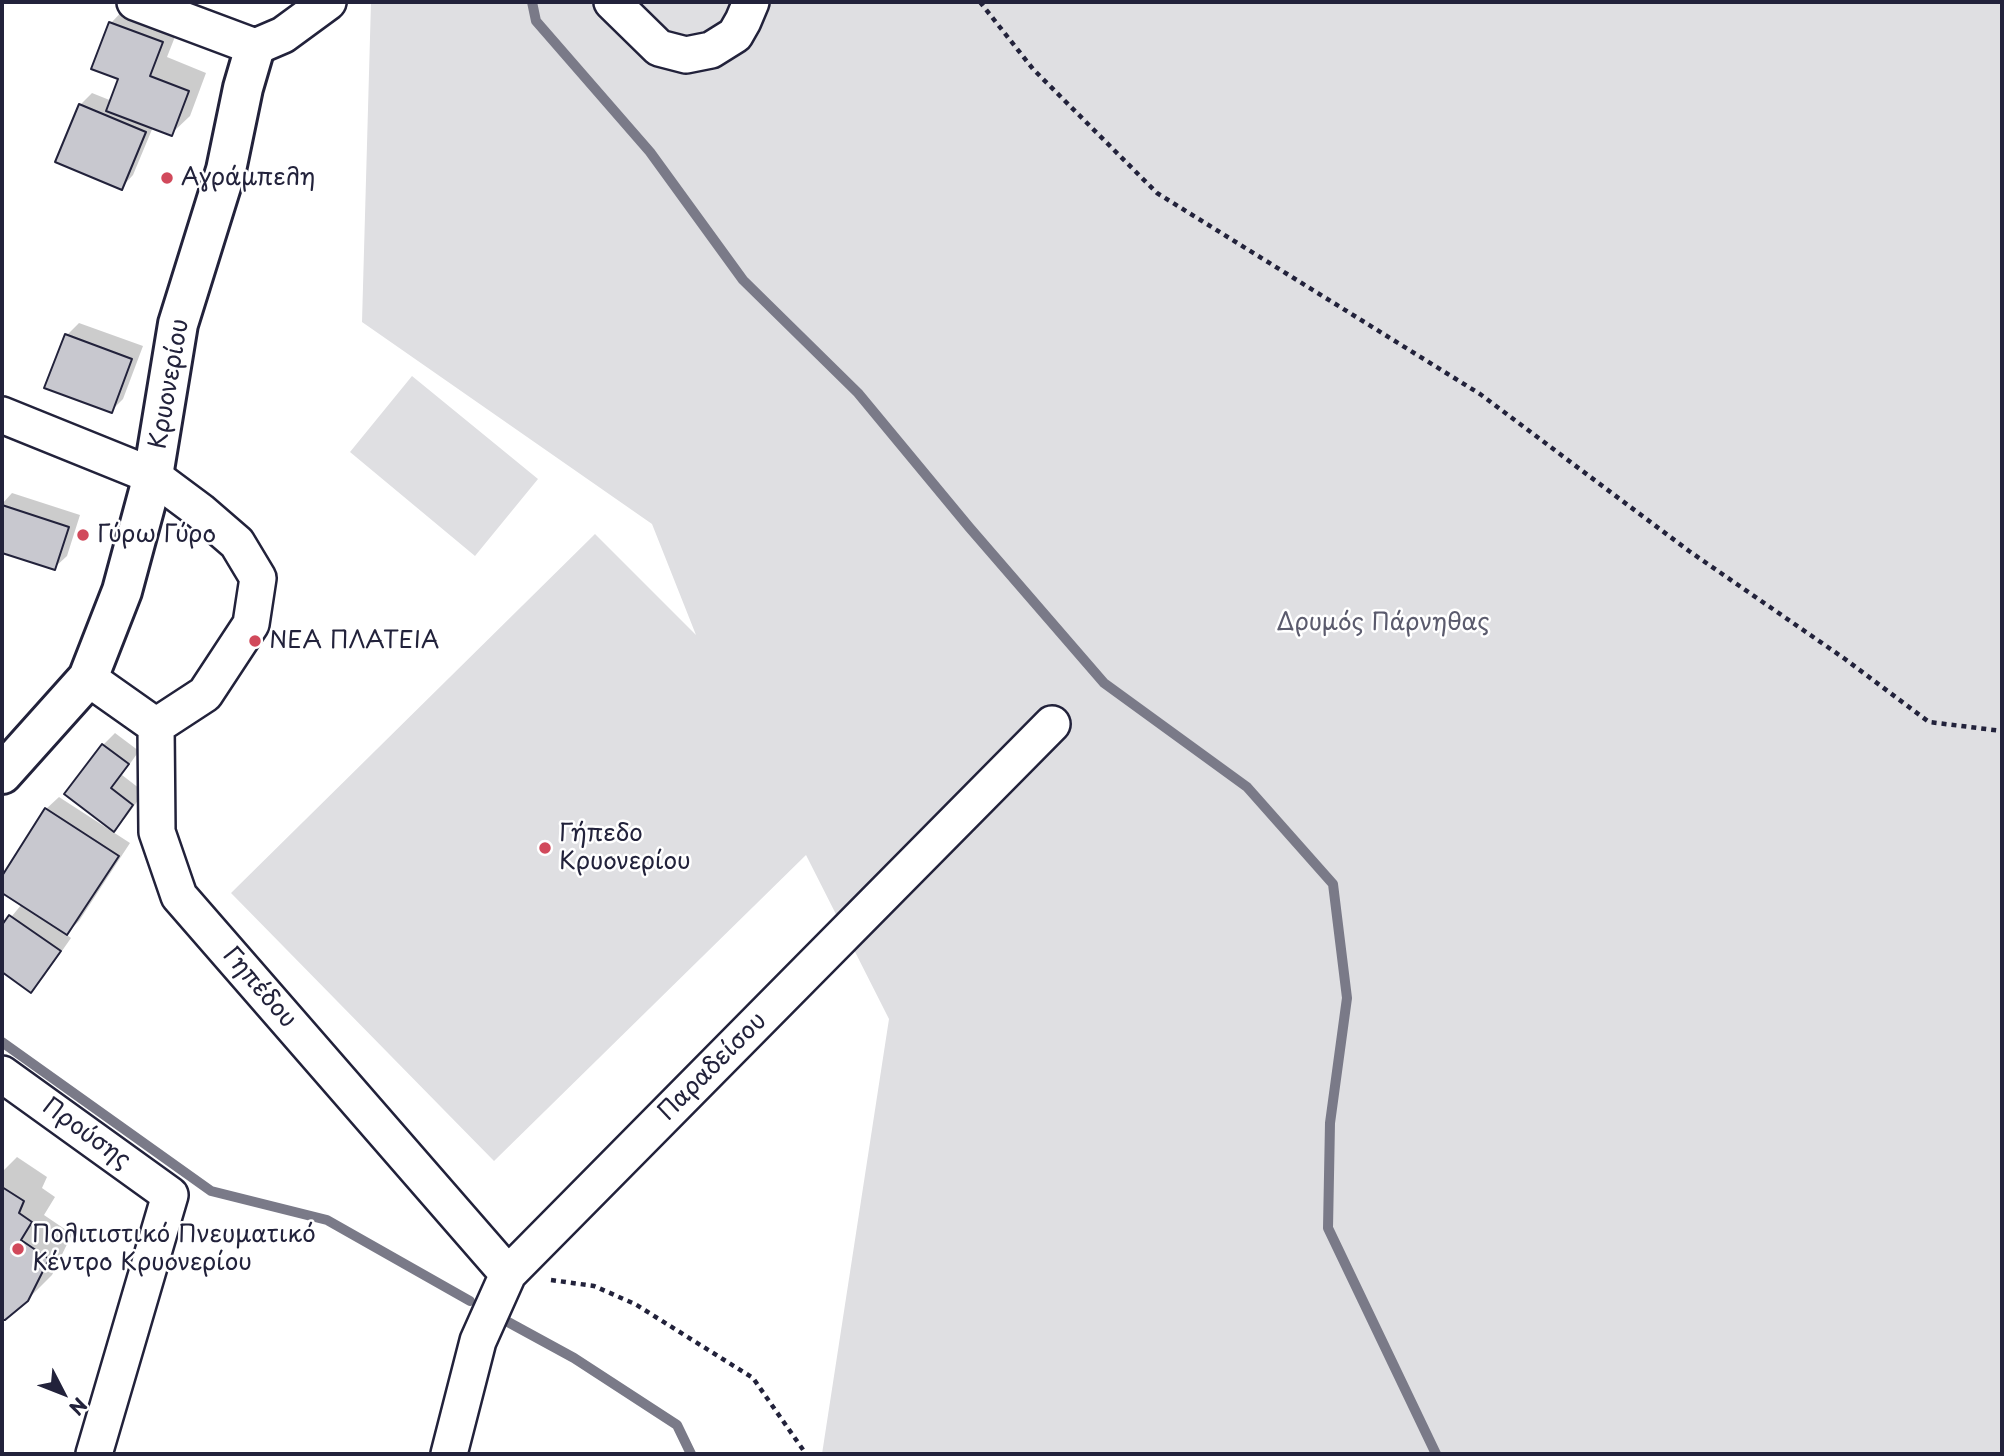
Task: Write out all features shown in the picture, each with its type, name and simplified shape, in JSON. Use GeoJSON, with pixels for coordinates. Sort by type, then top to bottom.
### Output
{"type":"FeatureCollection","features":[{"type":"Feature","properties":{"kind":"main road","name":"Κρυονερίου"},"geometry":{"type":"LineString","coordinates":[[2,774],[88,678],[122,591],[153,477],[178,324],[226,170],[243,88],[256,47]]}},
{"type":"Feature","properties":{"kind":"street"},"geometry":{"type":"LineString","coordinates":[[135,2],[256,47],[283,35],[328,2]]}},
{"type":"Feature","properties":{"kind":"street"},"geometry":{"type":"LineString","coordinates":[[612,2],[659,48],[687,55],[711,50],[735,35],[751,2]]}},
{"type":"Feature","properties":{"kind":"street"},"geometry":{"type":"LineString","coordinates":[[2,415],[153,477],[237,542],[258,578],[251,624],[205,694],[156,726],[88,678]]}},
{"type":"Feature","properties":{"kind":"street","name":"Παραδείσου"},"geometry":{"type":"LineString","coordinates":[[449,1454],[478,1341],[508,1274],[1052,724]]}},
{"type":"Feature","properties":{"kind":"street","name":"Γηπέδου"},"geometry":{"type":"LineString","coordinates":[[156,726],[157,832],[179,896],[508,1274]]}},
{"type":"Feature","properties":{"kind":"street","name":"Προύσης"},"geometry":{"type":"LineString","coordinates":[[2,1074],[170,1195],[94,1454]]}},
{"type":"Feature","properties":{"kind":"path"},"geometry":{"type":"LineString","coordinates":[[980,2],[1033,69],[1157,193],[1480,394],[1689,551],[1846,659],[1929,722],[2002,731]]}},
{"type":"Feature","properties":{"kind":"path"},"geometry":{"type":"LineString","coordinates":[[508,1274],[594,1286],[635,1304],[753,1378],[806,1454]]}},
{"type":"Feature","properties":{"kind":"green space","name":"Δρυμός Πάρνηθας"},"geometry":{"type":"Polygon","coordinates":[[[371,2],[2002,2],[2002,1454],[822,1454],[889,1019],[806,855],[494,1161],[231,893],[595,534],[696,635],[652,524],[362,322],[371,2]]]}},
{"type":"Feature","properties":{"kind":"green space"},"geometry":{"type":"Polygon","coordinates":[[[412,376],[538,479],[475,556],[350,452],[412,376]]]}},
{"type":"Feature","properties":{"kind":"building"},"geometry":{"type":"Polygon","coordinates":[[[109,22],[163,42],[150,76],[189,91],[172,136],[106,111],[118,79],[91,69],[109,22]]]}},
{"type":"Feature","properties":{"kind":"building"},"geometry":{"type":"Polygon","coordinates":[[[79,104],[146,132],[122,190],[55,162],[79,104]]]}},
{"type":"Feature","properties":{"kind":"building"},"geometry":{"type":"Polygon","coordinates":[[[65,334],[132,359],[112,413],[44,388],[65,334]]]}},
{"type":"Feature","properties":{"kind":"building"},"geometry":{"type":"Polygon","coordinates":[[[2,505],[69,527],[55,570],[2,553],[2,505]]]}},
{"type":"Feature","properties":{"kind":"building"},"geometry":{"type":"Polygon","coordinates":[[[102,744],[129,764],[111,788],[133,805],[114,832],[64,794],[102,744]]]}},
{"type":"Feature","properties":{"kind":"building"},"geometry":{"type":"Polygon","coordinates":[[[45,808],[119,856],[67,935],[2,893],[2,876],[45,808]]]}},
{"type":"Feature","properties":{"kind":"building"},"geometry":{"type":"Polygon","coordinates":[[[9,915],[61,951],[31,993],[2,972],[2,925],[9,915]]]}},
{"type":"Feature","properties":{"kind":"building","name":"Πολιτιστικό Πνευματικό Κέντρο Κρυονερίου"},"geometry":{"type":"Polygon","coordinates":[[[2,1187],[24,1201],[19,1213],[32,1222],[21,1240],[49,1259],[28,1301],[5,1320],[2,1320],[2,1187]]]}},
{"type":"Feature","properties":{"kind":"waterway"},"geometry":{"type":"LineString","coordinates":[[532,2],[536,21],[650,152],[743,280],[858,393],[1104,683],[1247,787],[1333,884],[1347,998],[1330,1123],[1328,1228],[1436,1454]]}},
{"type":"Feature","properties":{"kind":"waterway"},"geometry":{"type":"LineString","coordinates":[[2,1042],[211,1191],[327,1220],[470,1301]]}},
{"type":"Feature","properties":{"kind":"waterway"},"geometry":{"type":"LineString","coordinates":[[508,1322],[574,1358],[677,1425],[691,1454]]}},
{"type":"Feature","properties":{"kind":"place","name":"Αγράμπελη"},"geometry":{"type":"Point","coordinates":[167,178]}},
{"type":"Feature","properties":{"kind":"place","name":"Γύρω Γύρο"},"geometry":{"type":"Point","coordinates":[83,535]}},
{"type":"Feature","properties":{"kind":"place","name":"ΝΕΑ ΠΛΑΤΕΙΑ"},"geometry":{"type":"Point","coordinates":[255,641]}},
{"type":"Feature","properties":{"kind":"place","name":"Γήπεδο Κρυονερίου"},"geometry":{"type":"Point","coordinates":[545,848]}},
{"type":"Feature","properties":{"kind":"place","name":"Πολιτιστικό Πνευματικό Κέντρο Κρυονερίου"},"geometry":{"type":"Point","coordinates":[18,1249]}}]}
